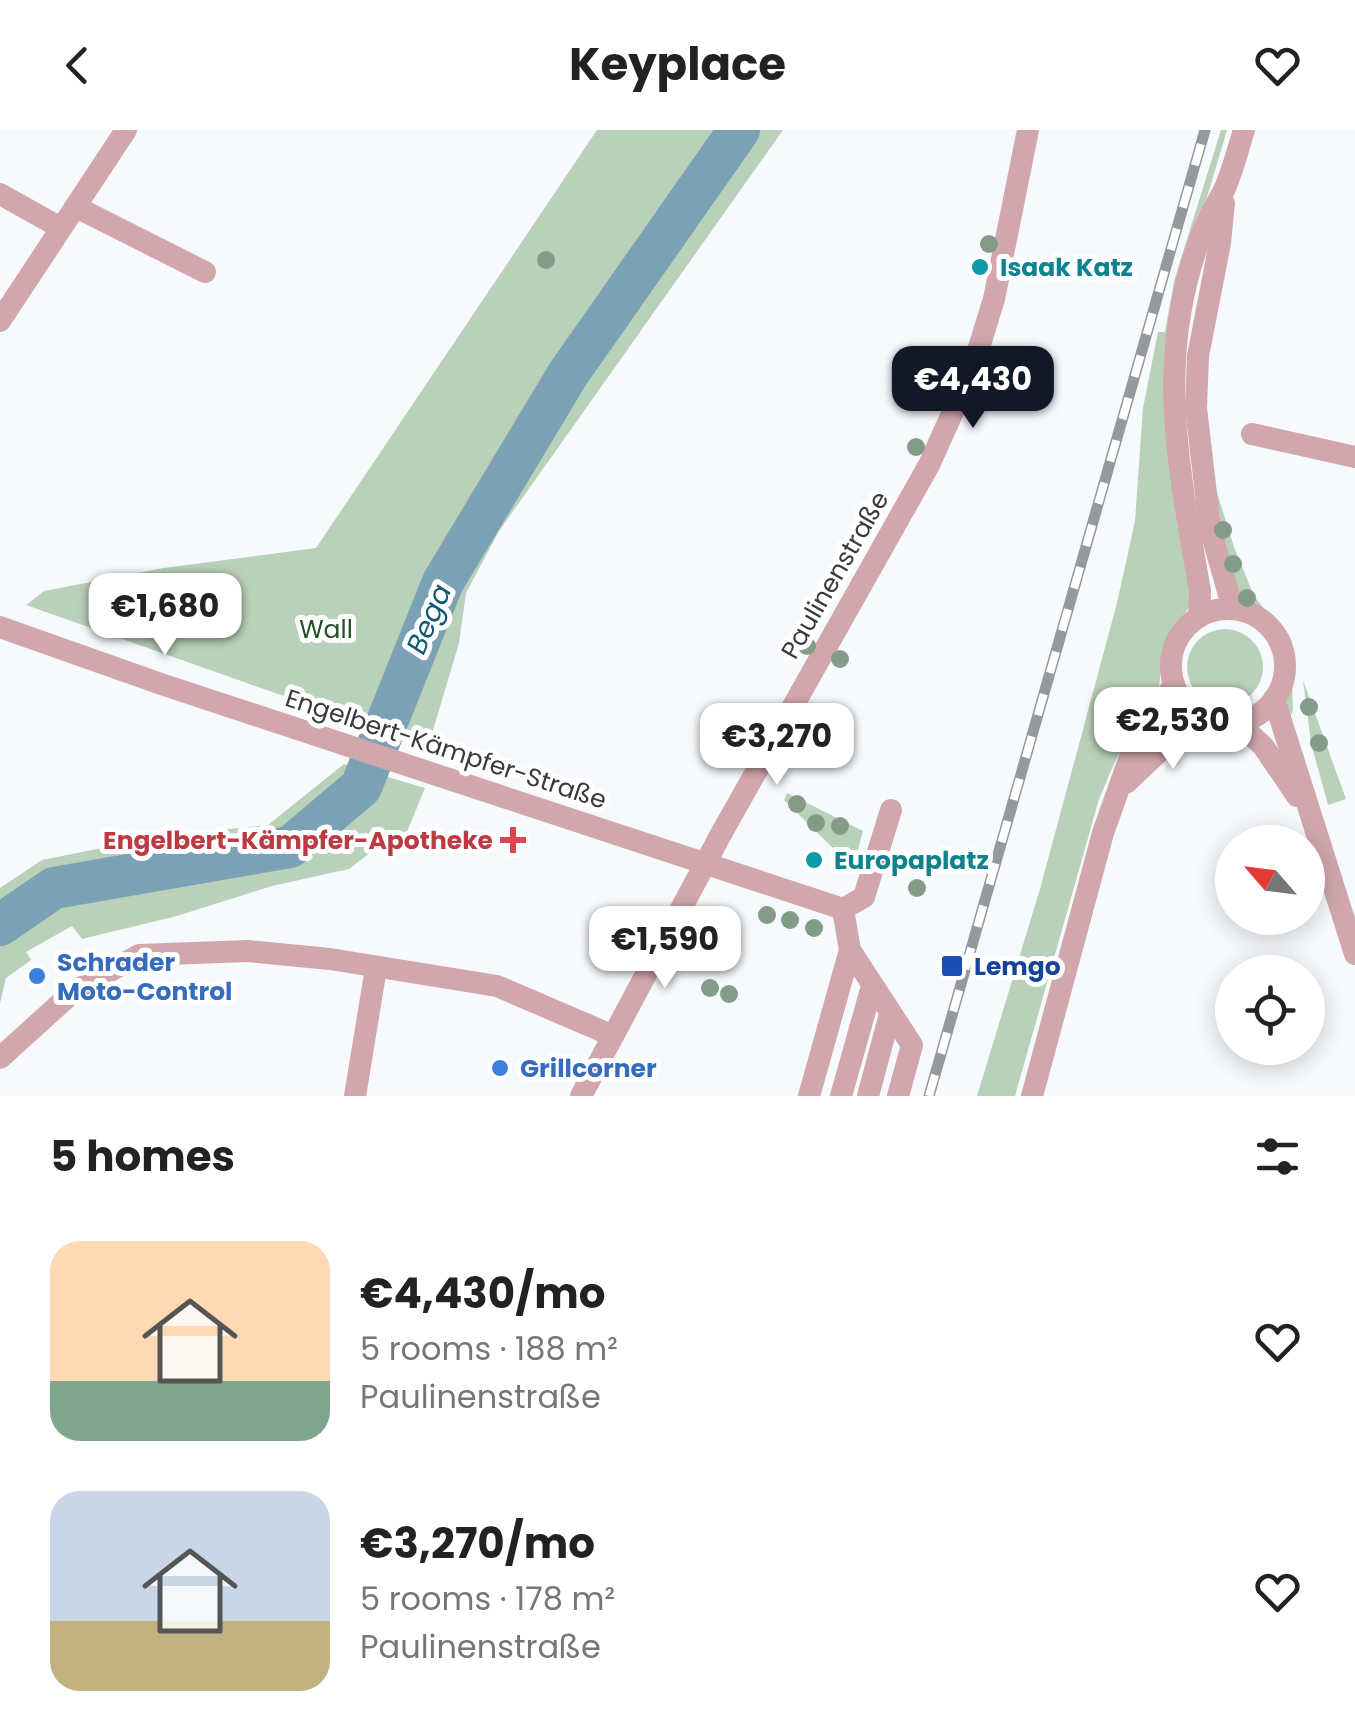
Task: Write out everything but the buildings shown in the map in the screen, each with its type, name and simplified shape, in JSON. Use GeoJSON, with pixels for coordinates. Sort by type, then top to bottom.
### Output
{"type":"FeatureCollection","features":[{"type":"Feature","properties":{"kind":"street"},"geometry":{"type":"LineString","coordinates":[[0,320],[126,130]]}},
{"type":"Feature","properties":{"kind":"street","name":"Paulinenstraße"},"geometry":{"type":"LineString","coordinates":[[581,1096],[928,465],[972,367],[1004,257],[1028,130]]}},
{"type":"Feature","properties":{"kind":"street"},"geometry":{"type":"LineString","coordinates":[[1200,616],[1200,592],[1176,443],[1174,364],[1185,293],[1201,236],[1226,185],[1244,130]]}},
{"type":"Feature","properties":{"kind":"street"},"geometry":{"type":"LineString","coordinates":[[1226,185],[1220,244],[1198,356],[1196,408],[1210,528],[1233,609]]}},
{"type":"Feature","properties":{"kind":"street"},"geometry":{"type":"LineString","coordinates":[[0,194],[61,228]]}},
{"type":"Feature","properties":{"kind":"street"},"geometry":{"type":"LineString","coordinates":[[76,207],[205,272]]}},
{"type":"Feature","properties":{"kind":"street"},"geometry":{"type":"LineString","coordinates":[[1252,434],[1355,457]]}},
{"type":"Feature","properties":{"kind":"street"},"geometry":{"type":"LineString","coordinates":[[1233,609],[1252,614],[1268,626],[1279,642],[1284,661],[1283,680],[1274,699],[1255,716],[1238,723],[1205,718],[1191,710],[1174,684],[1171,665],[1174,646],[1185,629],[1200,616],[1233,609]]}},
{"type":"Feature","properties":{"kind":"street","name":"Engelbert-Kämpfer-Straße"},"geometry":{"type":"LineString","coordinates":[[0,627],[843,909]]}},
{"type":"Feature","properties":{"kind":"street"},"geometry":{"type":"LineString","coordinates":[[1032,1096],[1103,833],[1131,754],[1174,684]]}},
{"type":"Feature","properties":{"kind":"street"},"geometry":{"type":"LineString","coordinates":[[1274,699],[1355,954]]}},
{"type":"Feature","properties":{"kind":"street"},"geometry":{"type":"LineString","coordinates":[[1118,794],[1140,766],[1184,728],[1205,718]]}},
{"type":"Feature","properties":{"kind":"street"},"geometry":{"type":"LineString","coordinates":[[1238,723],[1262,746],[1313,819]]}},
{"type":"Feature","properties":{"kind":"street"},"geometry":{"type":"LineString","coordinates":[[891,810],[864,897],[843,909],[850,950],[912,1045],[898,1096]]}},
{"type":"Feature","properties":{"kind":"street"},"geometry":{"type":"LineString","coordinates":[[809,1096],[850,950]]}},
{"type":"Feature","properties":{"kind":"street"},"geometry":{"type":"LineString","coordinates":[[0,1058],[73,992],[140,955],[248,951],[330,959],[497,986],[612,1035]]}},
{"type":"Feature","properties":{"kind":"street"},"geometry":{"type":"LineString","coordinates":[[354,1096],[376,968]]}},
{"type":"Feature","properties":{"kind":"street"},"geometry":{"type":"LineString","coordinates":[[841,1096],[872,986]]}},
{"type":"Feature","properties":{"kind":"street"},"geometry":{"type":"LineString","coordinates":[[868,1096],[890,1014]]}},
{"type":"Feature","properties":{"kind":"green space","name":"Wall"},"geometry":{"type":"Polygon","coordinates":[[[597,130],[783,130],[499,531],[466,593],[459,643],[428,747],[26,605],[44,591],[164,568],[316,548],[597,130]]]}},
{"type":"Feature","properties":{"kind":"green space"},"geometry":{"type":"Polygon","coordinates":[[[1221,130],[1227,130],[1178,295],[1191,577],[1189,607],[1163,647],[1159,687],[1117,757],[1099,799],[1015,1096],[977,1096],[1040,889],[1117,603],[1135,521],[1143,408],[1158,332],[1165,332],[1174,281],[1221,130]]]}},
{"type":"Feature","properties":{"kind":"green space"},"geometry":{"type":"Polygon","coordinates":[[[1215,486],[1254,596],[1281,630],[1291,655],[1293,710],[1288,723],[1284,696],[1290,674],[1287,650],[1275,627],[1239,599],[1228,573],[1215,486]]]}},
{"type":"Feature","properties":{"kind":"green space"},"geometry":{"type":"Polygon","coordinates":[[[1225,629],[1252,640],[1263,667],[1252,694],[1225,705],[1198,694],[1187,667],[1198,640],[1225,629]]]}},
{"type":"Feature","properties":{"kind":"green space"},"geometry":{"type":"Polygon","coordinates":[[[1303,680],[1346,799],[1328,805],[1311,743],[1303,680]]]}},
{"type":"Feature","properties":{"kind":"green space"},"geometry":{"type":"Polygon","coordinates":[[[344,764],[425,788],[404,839],[393,835],[349,869],[272,886],[177,916],[82,939],[72,926],[26,952],[31,960],[6,978],[0,1003],[0,888],[42,860],[162,836],[268,825],[344,764]]]}},
{"type":"Feature","properties":{"kind":"green space"},"geometry":{"type":"Polygon","coordinates":[[[787,793],[863,831],[853,868],[784,800],[787,793]]]}},
{"type":"Feature","properties":{"kind":"waterway","name":"Bega"},"geometry":{"type":"LineString","coordinates":[[0,925],[54,888],[290,847],[361,787],[443,582],[568,374],[739,130]]}},
{"type":"Feature","properties":{"kind":"railway"},"geometry":{"type":"LineString","coordinates":[[929,1096],[1205,130]]}},
{"type":"Feature","properties":{"kind":"place","name":"Isaak Katz"},"geometry":{"type":"Point","coordinates":[980,267]}},
{"type":"Feature","properties":{"kind":"place","name":"Engelbert-Kämpfer-Apotheke"},"geometry":{"type":"Point","coordinates":[513,840]}},
{"type":"Feature","properties":{"kind":"place","name":"Europaplatz"},"geometry":{"type":"Point","coordinates":[814,860]}},
{"type":"Feature","properties":{"kind":"place","name":"Lemgo"},"geometry":{"type":"Point","coordinates":[952,966]}},
{"type":"Feature","properties":{"kind":"place","name":"Schrader Moto-Control"},"geometry":{"type":"Point","coordinates":[37,976]}},
{"type":"Feature","properties":{"kind":"place","name":"Grillcorner"},"geometry":{"type":"Point","coordinates":[500,1068]}}]}
